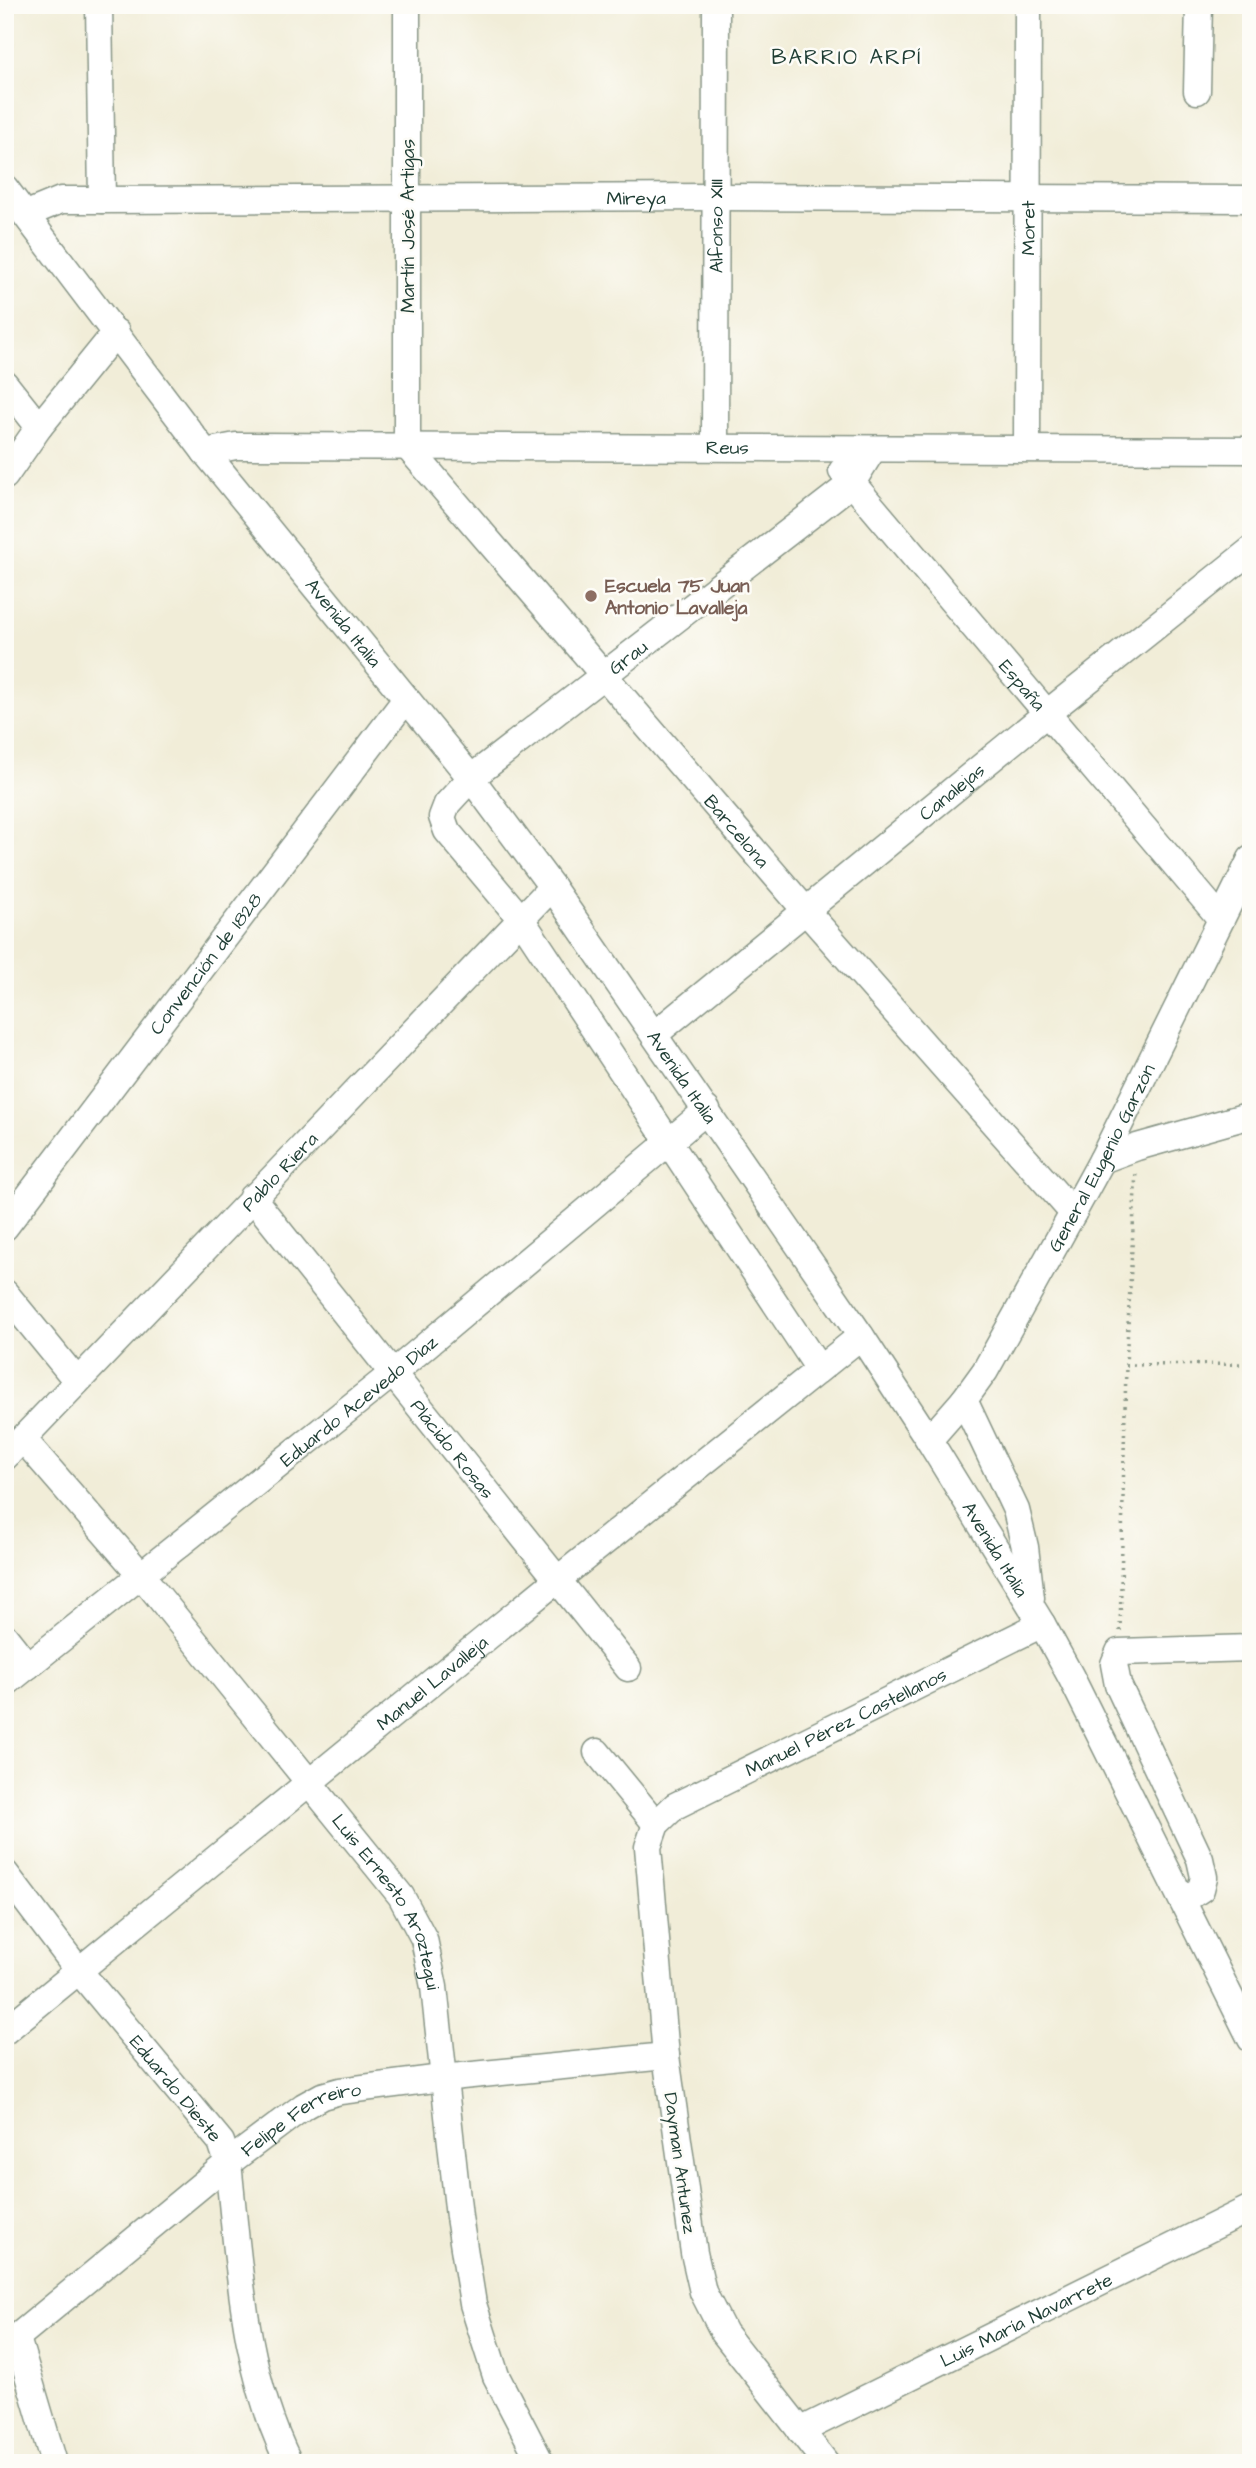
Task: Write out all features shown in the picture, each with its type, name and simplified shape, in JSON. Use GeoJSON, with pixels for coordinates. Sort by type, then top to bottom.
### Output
{"type":"FeatureCollection","features":[{"type":"Feature","properties":{"kind":"street"},"geometry":{"type":"LineString","coordinates":[[99,5],[102,200]]}},
{"type":"Feature","properties":{"kind":"street","name":"Martín José Artigas"},"geometry":{"type":"LineString","coordinates":[[407,5],[407,446]]}},
{"type":"Feature","properties":{"kind":"street","name":"Alfonso XIII"},"geometry":{"type":"LineString","coordinates":[[715,446],[716,5]]}},
{"type":"Feature","properties":{"kind":"street","name":"Moret"},"geometry":{"type":"LineString","coordinates":[[1027,448],[1028,5]]}},
{"type":"Feature","properties":{"kind":"street"},"geometry":{"type":"LineString","coordinates":[[1197,91],[1199,5]]}},
{"type":"Feature","properties":{"kind":"street","name":"Avenida Italia"},"geometry":{"type":"LineString","coordinates":[[5,188],[205,452],[471,778],[552,887],[655,1034],[861,1336],[929,1440],[1037,1616],[1077,1688],[1183,1900],[1241,1999],[1251,2039]]}},
{"type":"Feature","properties":{"kind":"street","name":"Mireya"},"geometry":{"type":"LineString","coordinates":[[27,215],[61,200],[716,197],[1251,199]]}},
{"type":"Feature","properties":{"kind":"street"},"geometry":{"type":"LineString","coordinates":[[5,476],[39,427],[116,332]]}},
{"type":"Feature","properties":{"kind":"street"},"geometry":{"type":"LineString","coordinates":[[5,384],[39,427]]}},
{"type":"Feature","properties":{"kind":"street","name":"Reus"},"geometry":{"type":"LineString","coordinates":[[205,452],[236,446],[1251,450]]}},
{"type":"Feature","properties":{"kind":"street","name":"Barcelona"},"geometry":{"type":"LineString","coordinates":[[407,446],[806,911],[1073,1213]]}},
{"type":"Feature","properties":{"kind":"street","name":"España"},"geometry":{"type":"LineString","coordinates":[[824,449],[1221,919]]}},
{"type":"Feature","properties":{"kind":"street","name":"Grau"},"geometry":{"type":"LineString","coordinates":[[521,919],[447,831],[442,817],[447,804],[471,778],[852,483],[873,449]]}},
{"type":"Feature","properties":{"kind":"street","name":"Canalejas"},"geometry":{"type":"LineString","coordinates":[[655,1034],[1251,550]]}},
{"type":"Feature","properties":{"kind":"street","name":"Convención de 1828"},"geometry":{"type":"LineString","coordinates":[[5,1227],[406,699]]}},
{"type":"Feature","properties":{"kind":"street","name":"General Eugenio Garzón"},"geometry":{"type":"LineString","coordinates":[[929,1440],[985,1371],[1073,1213],[1251,859]]}},
{"type":"Feature","properties":{"kind":"street","name":"Pablo Riera"},"geometry":{"type":"LineString","coordinates":[[14,1448],[552,887]]}},
{"type":"Feature","properties":{"kind":"street"},"geometry":{"type":"LineString","coordinates":[[521,919],[818,1369]]}},
{"type":"Feature","properties":{"kind":"street","name":"Eduardo Acevedo Diaz"},"geometry":{"type":"LineString","coordinates":[[5,1685],[393,1374],[707,1110]]}},
{"type":"Feature","properties":{"kind":"street"},"geometry":{"type":"LineString","coordinates":[[1102,1160],[1137,1147],[1251,1115]]}},
{"type":"Feature","properties":{"kind":"street","name":"Plácido Rosas"},"geometry":{"type":"LineString","coordinates":[[253,1197],[628,1668]]}},
{"type":"Feature","properties":{"kind":"street"},"geometry":{"type":"LineString","coordinates":[[5,1293],[77,1381]]}},
{"type":"Feature","properties":{"kind":"street","name":"Manuel Lavalleja"},"geometry":{"type":"LineString","coordinates":[[5,2031],[557,1580],[861,1336]]}},
{"type":"Feature","properties":{"kind":"street"},"geometry":{"type":"LineString","coordinates":[[964,1400],[1016,1510],[1037,1616]]}},
{"type":"Feature","properties":{"kind":"street","name":"Luis Ernesto Aroztegui"},"geometry":{"type":"LineString","coordinates":[[14,1448],[142,1576],[401,1896],[424,1939],[434,1987],[459,2217],[473,2304],[496,2376],[541,2463]]}},
{"type":"Feature","properties":{"kind":"street","name":"Manuel Pérez Castellanos"},"geometry":{"type":"LineString","coordinates":[[656,1824],[675,1806],[1037,1616]]}},
{"type":"Feature","properties":{"kind":"street"},"geometry":{"type":"LineString","coordinates":[[5,1637],[28,1666]]}},
{"type":"Feature","properties":{"kind":"street"},"geometry":{"type":"LineString","coordinates":[[1183,1900],[1201,1889],[1204,1877],[1200,1859],[1118,1685],[1114,1664],[1119,1652],[1251,1648]]}},
{"type":"Feature","properties":{"kind":"street"},"geometry":{"type":"LineString","coordinates":[[597,1752],[656,1824]]}},
{"type":"Feature","properties":{"kind":"street","name":"Dayman Antunez"},"geometry":{"type":"LineString","coordinates":[[656,1824],[648,1847],[649,1875],[666,2056],[694,2253],[704,2292],[724,2333],[826,2463]]}},
{"type":"Feature","properties":{"kind":"street","name":"Eduardo Dieste"},"geometry":{"type":"LineString","coordinates":[[5,1873],[79,1971],[221,2142],[228,2163],[245,2312],[258,2383],[289,2463]]}},
{"type":"Feature","properties":{"kind":"street","name":"Felipe Ferreiro"},"geometry":{"type":"LineString","coordinates":[[11,2343],[228,2163],[304,2106],[322,2096],[340,2091],[442,2078],[666,2056]]}},
{"type":"Feature","properties":{"kind":"street","name":"Luis María Navarrete"},"geometry":{"type":"LineString","coordinates":[[800,2431],[1251,2208]]}},
{"type":"Feature","properties":{"kind":"street"},"geometry":{"type":"LineString","coordinates":[[11,2343],[54,2463]]}},
{"type":"Feature","properties":{"kind":"path"},"geometry":{"type":"LineString","coordinates":[[1119,1652],[1126,1365],[1137,1147]]}},
{"type":"Feature","properties":{"kind":"path"},"geometry":{"type":"LineString","coordinates":[[1126,1365],[1251,1364]]}},
{"type":"Feature","properties":{"kind":"place","name":"Escuela 75 Juan Antonio Lavalleja"},"geometry":{"type":"Point","coordinates":[591,596]}},
{"type":"Feature","properties":{"kind":"district","name":"BARRIO ARPÍ"},"geometry":{"type":"Point","coordinates":[847,57]}}]}
